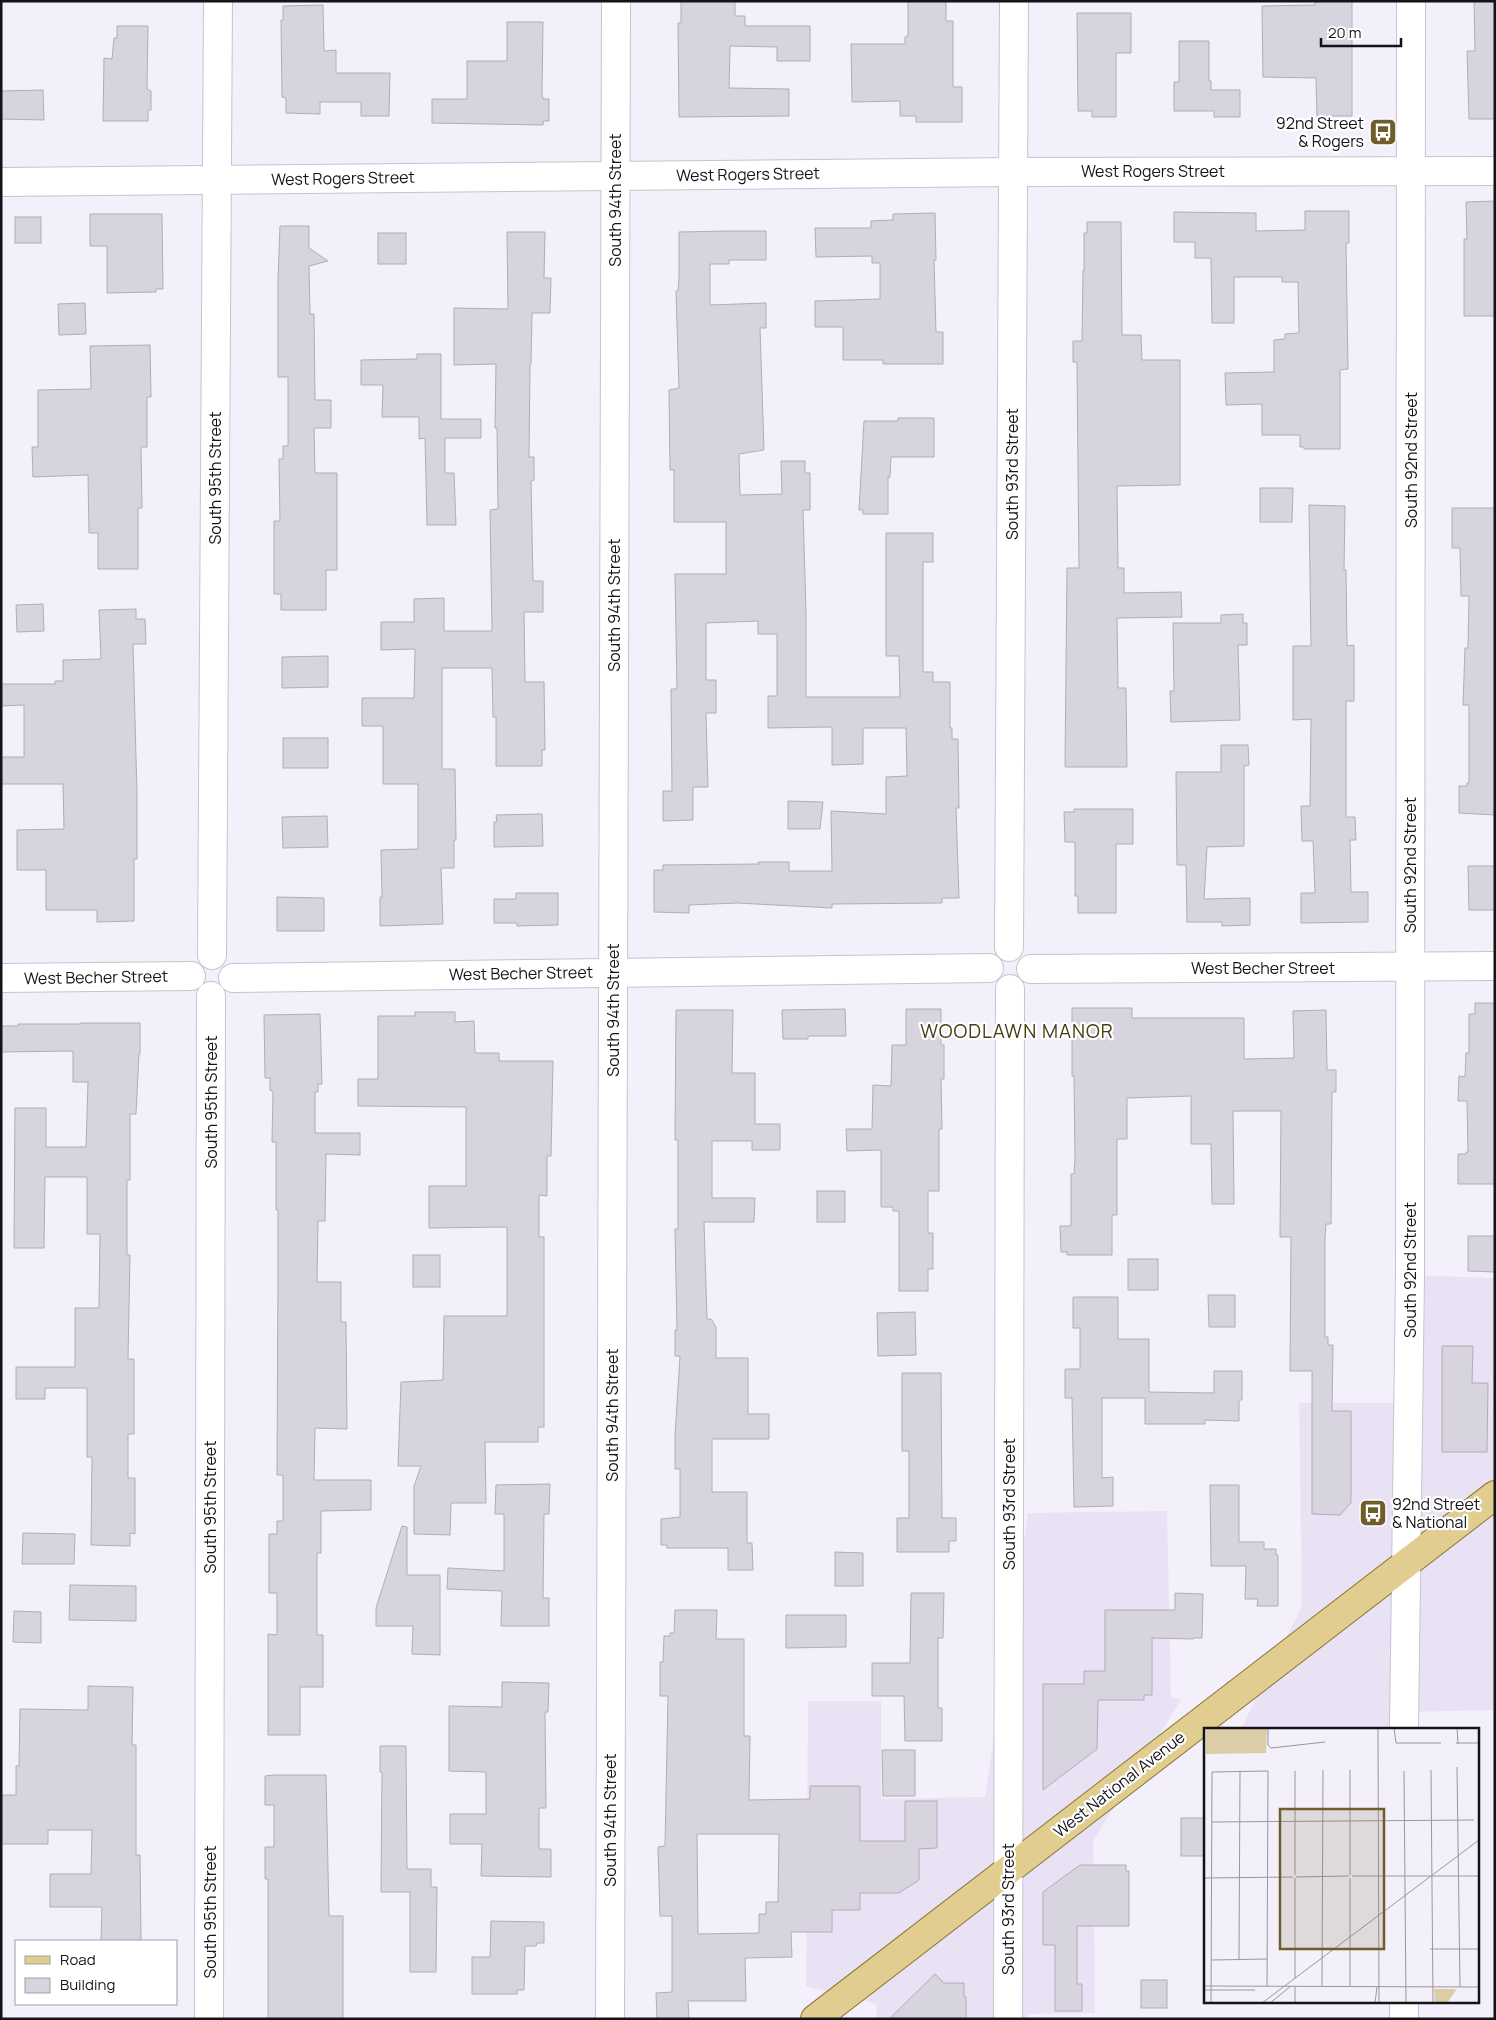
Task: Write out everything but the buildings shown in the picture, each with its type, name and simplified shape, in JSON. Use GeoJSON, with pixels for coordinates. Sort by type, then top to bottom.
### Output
{"type":"FeatureCollection","features":[{"type":"Feature","properties":{"kind":"main road","name":"West National Avenue"},"geometry":{"type":"LineString","coordinates":[[815,2019],[1495,1495]]}},
{"type":"Feature","properties":{"kind":"street","name":"South 95th Street"},"geometry":{"type":"LineString","coordinates":[[212,955],[218,1]]}},
{"type":"Feature","properties":{"kind":"street","name":"South 94th Street"},"geometry":{"type":"LineString","coordinates":[[610,2019],[616,1]]}},
{"type":"Feature","properties":{"kind":"street","name":"South 93rd Street"},"geometry":{"type":"LineString","coordinates":[[1009,947],[1014,1]]}},
{"type":"Feature","properties":{"kind":"street","name":"South 92nd Street"},"geometry":{"type":"LineString","coordinates":[[1404,1728],[1410,1275],[1411,1]]}},
{"type":"Feature","properties":{"kind":"street","name":"West Rogers Street"},"geometry":{"type":"LineString","coordinates":[[1,182],[1014,172],[1495,171]]}},
{"type":"Feature","properties":{"kind":"street"},"geometry":{"type":"LineString","coordinates":[[1009,947],[1024,952],[1028,957],[1031,969],[1025,983],[1020,987],[1010,989],[994,982],[989,968],[993,956],[998,951],[1009,947]]}},
{"type":"Feature","properties":{"kind":"street"},"geometry":{"type":"LineString","coordinates":[[212,955],[226,960],[230,965],[233,978],[227,990],[222,994],[211,996],[196,990],[191,976],[195,964],[200,959],[212,955]]}},
{"type":"Feature","properties":{"kind":"street","name":"West Becher Street"},"geometry":{"type":"LineString","coordinates":[[1031,969],[1495,966]]}},
{"type":"Feature","properties":{"kind":"street","name":"West Becher Street"},"geometry":{"type":"LineString","coordinates":[[233,978],[989,968]]}},
{"type":"Feature","properties":{"kind":"street","name":"West Becher Street"},"geometry":{"type":"LineString","coordinates":[[1,978],[191,976]]}},
{"type":"Feature","properties":{"kind":"street","name":"South 93rd Street"},"geometry":{"type":"LineString","coordinates":[[1008,2019],[1010,989]]}},
{"type":"Feature","properties":{"kind":"street","name":"South 95th Street"},"geometry":{"type":"LineString","coordinates":[[209,2019],[211,996]]}},
{"type":"Feature","properties":{"kind":"street"},"geometry":{"type":"LineString","coordinates":[[1404,2002],[1404,2019]]}},
{"type":"Feature","properties":{"kind":"shaded area"},"geometry":{"type":"Polygon","coordinates":[[[1410,1275],[1495,1278],[1495,1710],[1405,1712],[1404,1728],[1241,1728],[1302,1606],[1299,1403],[1409,1403],[1410,1275]]]}},
{"type":"Feature","properties":{"kind":"shaded area"},"geometry":{"type":"Polygon","coordinates":[[[1167,1511],[1171,1697],[1181,1700],[1093,1841],[1095,2013],[1028,2014],[1026,2019],[877,2019],[876,2004],[806,1986],[808,1701],[881,1701],[881,1799],[985,1797],[1028,1513],[1167,1511]]]}},
{"type":"Feature","properties":{"kind":"place","name":"92nd Street & Rogers"},"geometry":{"type":"Point","coordinates":[1383,132]}},
{"type":"Feature","properties":{"kind":"place","name":"92nd Street & National"},"geometry":{"type":"Point","coordinates":[1373,1513]}},
{"type":"Feature","properties":{"kind":"district","name":"WOODLAWN MANOR"},"geometry":{"type":"Point","coordinates":[1017,1031]}}]}
